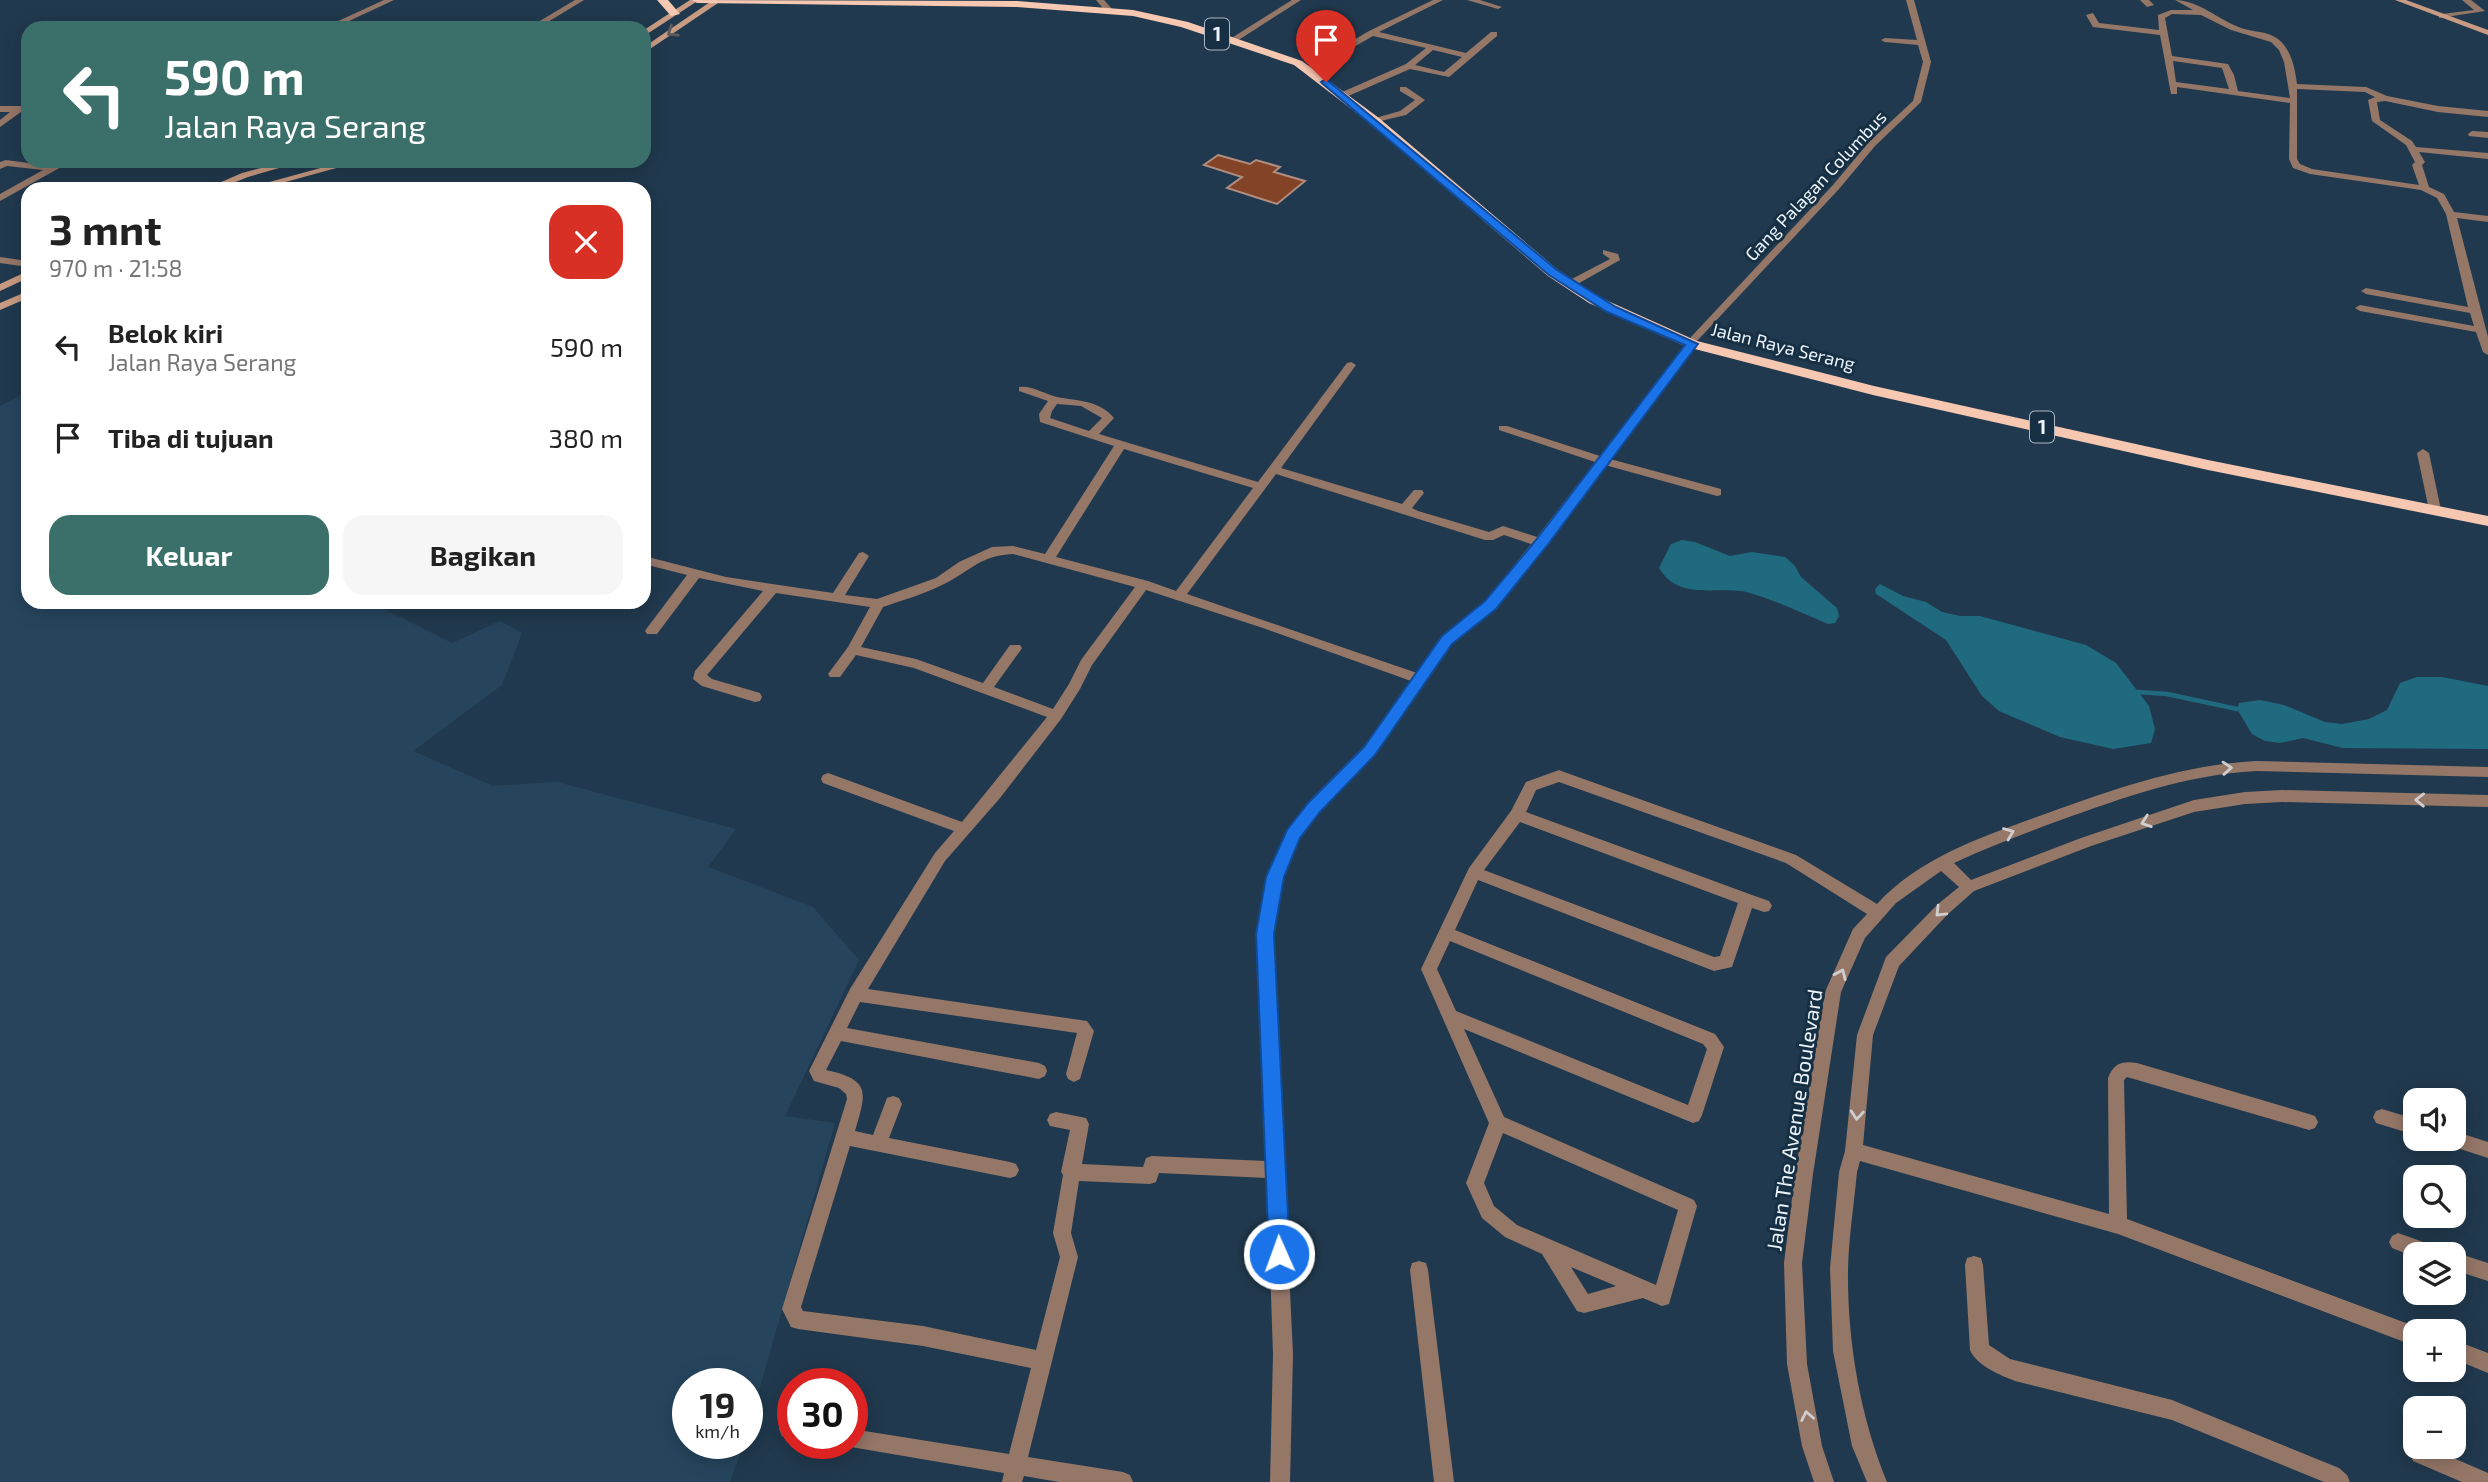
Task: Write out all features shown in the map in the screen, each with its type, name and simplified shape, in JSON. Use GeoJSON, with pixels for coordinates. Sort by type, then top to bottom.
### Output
{"type":"FeatureCollection","features":[{"type":"Feature","properties":{"kind":"highway"},"geometry":{"type":"LineString","coordinates":[[662,0],[675,14]]}},
{"type":"Feature","properties":{"kind":"highway","name":"Jalan Raya Serang"},"geometry":{"type":"LineString","coordinates":[[696,0],[755,3],[873,0],[992,3],[1152,15],[1234,39],[1298,64],[1343,95],[1504,232],[1570,284],[1629,318],[1694,341],[1805,373],[2279,479],[2488,521]]}},
{"type":"Feature","properties":{"kind":"highway"},"geometry":{"type":"LineString","coordinates":[[699,14],[755,3]]}},
{"type":"Feature","properties":{"kind":"highway","name":"Jalan Raya Serang"},"geometry":{"type":"LineString","coordinates":[[2279,479],[2327,496],[2488,529]]}},
{"type":"Feature","properties":{"kind":"main road"},"geometry":{"type":"LineString","coordinates":[[651,29],[696,0]]}},
{"type":"Feature","properties":{"kind":"main road"},"geometry":{"type":"LineString","coordinates":[[2399,0],[2488,33]]}},
{"type":"Feature","properties":{"kind":"main road"},"geometry":{"type":"LineString","coordinates":[[651,46],[717,1]]}},
{"type":"Feature","properties":{"kind":"main road"},"geometry":{"type":"LineString","coordinates":[[228,182],[272,168]]}},
{"type":"Feature","properties":{"kind":"main road"},"geometry":{"type":"LineString","coordinates":[[276,182],[330,168]]}},
{"type":"Feature","properties":{"kind":"main road"},"geometry":{"type":"LineString","coordinates":[[0,288],[21,278]]}},
{"type":"Feature","properties":{"kind":"main road"},"geometry":{"type":"LineString","coordinates":[[0,307],[21,296]]}},
{"type":"Feature","properties":{"kind":"street"},"geometry":{"type":"LineString","coordinates":[[343,21],[390,0]]}},
{"type":"Feature","properties":{"kind":"street"},"geometry":{"type":"LineString","coordinates":[[544,21],[580,0]]}},
{"type":"Feature","properties":{"kind":"street"},"geometry":{"type":"LineString","coordinates":[[1100,0],[1109,10]]}},
{"type":"Feature","properties":{"kind":"street"},"geometry":{"type":"LineString","coordinates":[[1234,39],[1297,0]]}},
{"type":"Feature","properties":{"kind":"street"},"geometry":{"type":"LineString","coordinates":[[1307,70],[1372,33],[1439,0]]}},
{"type":"Feature","properties":{"kind":"street"},"geometry":{"type":"LineString","coordinates":[[1471,0],[1498,7]]}},
{"type":"Feature","properties":{"kind":"street","name":"Gang Palagan Columbus"},"geometry":{"type":"LineString","coordinates":[[1279,1482],[1283,1354],[1265,934],[1275,877],[1293,834],[1314,808],[1370,751],[1447,640],[1490,605],[1541,543],[1694,341],[1836,187],[1872,144],[1917,102],[1927,62],[1910,0]]}},
{"type":"Feature","properties":{"kind":"street"},"geometry":{"type":"LineString","coordinates":[[2179,0],[2238,30],[2274,40],[2285,54],[2293,86],[2293,159],[2296,166],[2310,171],[2425,188],[2441,196],[2451,214],[2474,312],[2488,352]]}},
{"type":"Feature","properties":{"kind":"street"},"geometry":{"type":"LineString","coordinates":[[2466,0],[2484,11]]}},
{"type":"Feature","properties":{"kind":"street"},"geometry":{"type":"LineString","coordinates":[[2442,16],[2484,11]]}},
{"type":"Feature","properties":{"kind":"street"},"geometry":{"type":"LineString","coordinates":[[2204,13],[2163,14],[2161,17],[2174,88],[2294,101]]}},
{"type":"Feature","properties":{"kind":"street"},"geometry":{"type":"LineString","coordinates":[[2090,15],[2097,26],[2165,33]]}},
{"type":"Feature","properties":{"kind":"street"},"geometry":{"type":"LineString","coordinates":[[1372,33],[1468,56]]}},
{"type":"Feature","properties":{"kind":"street"},"geometry":{"type":"LineString","coordinates":[[1409,66],[1446,75],[1494,34]]}},
{"type":"Feature","properties":{"kind":"street"},"geometry":{"type":"LineString","coordinates":[[1885,40],[1923,43]]}},
{"type":"Feature","properties":{"kind":"street"},"geometry":{"type":"LineString","coordinates":[[1343,95],[1409,66],[1430,48]]}},
{"type":"Feature","properties":{"kind":"street"},"geometry":{"type":"LineString","coordinates":[[2170,58],[2225,66],[2234,93]]}},
{"type":"Feature","properties":{"kind":"street"},"geometry":{"type":"LineString","coordinates":[[2293,86],[2368,90],[2385,98],[2438,109],[2488,114]]}},
{"type":"Feature","properties":{"kind":"street"},"geometry":{"type":"LineString","coordinates":[[1375,121],[1403,113],[1421,100],[1403,89]]}},
{"type":"Feature","properties":{"kind":"street"},"geometry":{"type":"LineString","coordinates":[[2385,98],[2372,100],[2376,121],[2409,143],[2420,162],[2417,165],[2425,188]]}},
{"type":"Feature","properties":{"kind":"street"},"geometry":{"type":"LineString","coordinates":[[0,109],[21,109]]}},
{"type":"Feature","properties":{"kind":"street"},"geometry":{"type":"LineString","coordinates":[[0,124],[21,111]]}},
{"type":"Feature","properties":{"kind":"street"},"geometry":{"type":"LineString","coordinates":[[2472,134],[2488,135]]}},
{"type":"Feature","properties":{"kind":"street"},"geometry":{"type":"LineString","coordinates":[[2412,149],[2488,156]]}},
{"type":"Feature","properties":{"kind":"street"},"geometry":{"type":"LineString","coordinates":[[0,166],[6,163],[21,165]]}},
{"type":"Feature","properties":{"kind":"street"},"geometry":{"type":"LineString","coordinates":[[45,168],[53,169]]}},
{"type":"Feature","properties":{"kind":"street"},"geometry":{"type":"LineString","coordinates":[[29,182],[53,169]]}},
{"type":"Feature","properties":{"kind":"street"},"geometry":{"type":"LineString","coordinates":[[0,198],[21,187]]}},
{"type":"Feature","properties":{"kind":"street"},"geometry":{"type":"LineString","coordinates":[[2451,214],[2488,219]]}},
{"type":"Feature","properties":{"kind":"street"},"geometry":{"type":"LineString","coordinates":[[1570,284],[1615,260],[1615,256],[1606,252]]}},
{"type":"Feature","properties":{"kind":"street"},"geometry":{"type":"LineString","coordinates":[[0,260],[21,263]]}},
{"type":"Feature","properties":{"kind":"street"},"geometry":{"type":"LineString","coordinates":[[2366,291],[2474,312]]}},
{"type":"Feature","properties":{"kind":"street"},"geometry":{"type":"LineString","coordinates":[[2360,308],[2480,330]]}},
{"type":"Feature","properties":{"kind":"street"},"geometry":{"type":"LineString","coordinates":[[1181,596],[1258,486],[1275,470],[1351,365]]}},
{"type":"Feature","properties":{"kind":"street"},"geometry":{"type":"LineString","coordinates":[[1023,389],[1056,400],[1081,404],[1107,415],[1108,418],[1090,436]]}},
{"type":"Feature","properties":{"kind":"street"},"geometry":{"type":"LineString","coordinates":[[1056,400],[1049,407],[1044,420],[1120,446],[1258,486]]}},
{"type":"Feature","properties":{"kind":"street"},"geometry":{"type":"LineString","coordinates":[[1503,428],[1602,460],[1717,492]]}},
{"type":"Feature","properties":{"kind":"street"},"geometry":{"type":"LineString","coordinates":[[1048,559],[1120,446]]}},
{"type":"Feature","properties":{"kind":"street"},"geometry":{"type":"LineString","coordinates":[[2423,453],[2435,510]]}},
{"type":"Feature","properties":{"kind":"street"},"geometry":{"type":"LineString","coordinates":[[1275,470],[1404,509],[1419,517],[1461,526],[1489,537],[1503,530],[1541,543]]}},
{"type":"Feature","properties":{"kind":"street"},"geometry":{"type":"LineString","coordinates":[[1404,509],[1418,494]]}},
{"type":"Feature","properties":{"kind":"street"},"geometry":{"type":"LineString","coordinates":[[651,563],[726,581],[878,604],[940,581],[963,565],[992,551],[1013,550],[1144,584],[1296,633],[1419,679]]}},
{"type":"Feature","properties":{"kind":"street"},"geometry":{"type":"LineString","coordinates":[[836,597],[863,556]]}},
{"type":"Feature","properties":{"kind":"street"},"geometry":{"type":"LineString","coordinates":[[652,631],[696,573]]}},
{"type":"Feature","properties":{"kind":"street"},"geometry":{"type":"LineString","coordinates":[[1042,1361],[923,1336],[798,1320],[794,1317],[791,1309],[856,1091],[853,1086],[820,1076],[817,1071],[856,994],[940,857],[1056,715],[1086,663],[1144,584]]}},
{"type":"Feature","properties":{"kind":"street"},"geometry":{"type":"LineString","coordinates":[[755,697],[707,683],[700,679],[700,674],[774,587]]}},
{"type":"Feature","properties":{"kind":"street"},"geometry":{"type":"LineString","coordinates":[[835,674],[853,650],[878,604]]}},
{"type":"Feature","properties":{"kind":"street"},"geometry":{"type":"LineString","coordinates":[[986,689],[1015,648]]}},
{"type":"Feature","properties":{"kind":"street"},"geometry":{"type":"LineString","coordinates":[[853,650],[916,664],[1056,715]]}},
{"type":"Feature","properties":{"kind":"street","name":"Jalan The Avenue Boulevard"},"geometry":{"type":"LineString","coordinates":[[1824,1482],[1812,1446],[1797,1364],[1793,1262],[1833,992],[1859,934],[1891,899],[1942,862],[2002,835],[2180,775],[2219,768],[2256,766],[2488,772]]}},
{"type":"Feature","properties":{"kind":"street"},"geometry":{"type":"LineString","coordinates":[[1498,1124],[1475,1183],[1488,1212],[1511,1231],[1662,1297],[1688,1206],[1498,1124],[1429,969],[1474,872],[1517,815],[1531,786],[1559,776],[1790,859],[1878,914]]}},
{"type":"Feature","properties":{"kind":"street"},"geometry":{"type":"LineString","coordinates":[[828,779],[965,829]]}},
{"type":"Feature","properties":{"kind":"street"},"geometry":{"type":"LineString","coordinates":[[1877,1482],[1862,1446],[1843,1351],[1839,1268],[1865,1035],[1892,962],[1943,909],[1969,887],[2086,842],[2194,806],[2245,798],[2282,796],[2488,801]]}},
{"type":"Feature","properties":{"kind":"street"},"geometry":{"type":"LineString","coordinates":[[1517,815],[1764,906]]}},
{"type":"Feature","properties":{"kind":"street"},"geometry":{"type":"LineString","coordinates":[[1942,862],[1969,887]]}},
{"type":"Feature","properties":{"kind":"street"},"geometry":{"type":"LineString","coordinates":[[1474,872],[1714,964],[1726,962],[1747,899]]}},
{"type":"Feature","properties":{"kind":"street"},"geometry":{"type":"LineString","coordinates":[[1446,933],[1709,1039],[1716,1047],[1693,1115],[1450,1016]]}},
{"type":"Feature","properties":{"kind":"street"},"geometry":{"type":"LineString","coordinates":[[856,994],[1081,1026],[1086,1031],[1074,1074]]}},
{"type":"Feature","properties":{"kind":"street"},"geometry":{"type":"LineString","coordinates":[[836,1032],[1039,1071]]}},
{"type":"Feature","properties":{"kind":"street"},"geometry":{"type":"LineString","coordinates":[[2118,1225],[2116,1078],[2123,1069],[2309,1122]]}},
{"type":"Feature","properties":{"kind":"street"},"geometry":{"type":"LineString","coordinates":[[877,1144],[893,1104]]}},
{"type":"Feature","properties":{"kind":"street"},"geometry":{"type":"LineString","coordinates":[[2382,1117],[2403,1123]]}},
{"type":"Feature","properties":{"kind":"street"},"geometry":{"type":"LineString","coordinates":[[1014,1475],[1069,1257],[1062,1233],[1080,1124],[1056,1121]]}},
{"type":"Feature","properties":{"kind":"street"},"geometry":{"type":"LineString","coordinates":[[844,1137],[1010,1170]]}},
{"type":"Feature","properties":{"kind":"street"},"geometry":{"type":"LineString","coordinates":[[2466,1143],[2488,1150]]}},
{"type":"Feature","properties":{"kind":"street"},"geometry":{"type":"LineString","coordinates":[[1854,1151],[2118,1225],[2403,1332]]}},
{"type":"Feature","properties":{"kind":"street"},"geometry":{"type":"LineString","coordinates":[[1070,1172],[1150,1176],[1152,1164],[1276,1170]]}},
{"type":"Feature","properties":{"kind":"street"},"geometry":{"type":"LineString","coordinates":[[2398,1242],[2403,1244]]}},
{"type":"Feature","properties":{"kind":"street"},"geometry":{"type":"LineString","coordinates":[[1548,1247],[1584,1304],[1643,1289]]}},
{"type":"Feature","properties":{"kind":"street"},"geometry":{"type":"LineString","coordinates":[[1974,1265],[1980,1350],[2004,1367],[2172,1410],[2332,1475],[2340,1482]]}},
{"type":"Feature","properties":{"kind":"street"},"geometry":{"type":"LineString","coordinates":[[2466,1265],[2488,1272]]}},
{"type":"Feature","properties":{"kind":"street"},"geometry":{"type":"LineString","coordinates":[[1419,1270],[1444,1482]]}},
{"type":"Feature","properties":{"kind":"street"},"geometry":{"type":"LineString","coordinates":[[2466,1355],[2488,1363]]}},
{"type":"Feature","properties":{"kind":"street"},"geometry":{"type":"LineString","coordinates":[[868,1443],[1014,1475],[1123,1482]]}},
{"type":"Feature","properties":{"kind":"street"},"geometry":{"type":"LineString","coordinates":[[2432,1459],[2486,1482]]}},
{"type":"Feature","properties":{"kind":"shaded area"},"geometry":{"type":"Polygon","coordinates":[[[21,395],[21,609],[384,609],[452,643],[500,621],[522,633],[502,685],[413,751],[493,786],[557,782],[736,829],[708,867],[813,907],[859,960],[785,1116],[835,1123],[763,1377],[763,1368],[672,1368],[672,1459],[738,1459],[730,1482],[0,1482],[0,406],[21,395]]]}},
{"type":"Feature","properties":{"kind":"shaded area"},"geometry":{"type":"Polygon","coordinates":[[[1682,540],[1695,542],[1730,556],[1752,552],[1785,557],[1795,566],[1801,577],[1837,608],[1839,616],[1835,623],[1828,624],[1750,593],[1689,589],[1678,585],[1668,579],[1659,568],[1671,544],[1682,540]]]}},
{"type":"Feature","properties":{"kind":"shaded area"},"geometry":{"type":"Polygon","coordinates":[[[1880,584],[1903,596],[1926,602],[1942,612],[1980,616],[2086,645],[2116,663],[2149,706],[2155,729],[2151,743],[2113,749],[2060,737],[1999,711],[1982,696],[1946,640],[1876,594],[1875,589],[1880,584]]]}},
{"type":"Feature","properties":{"kind":"shaded area"},"geometry":{"type":"Polygon","coordinates":[[[2417,677],[2442,677],[2488,686],[2488,749],[2343,748],[2303,738],[2280,743],[2265,741],[2252,734],[2237,709],[2239,703],[2260,700],[2284,705],[2325,722],[2342,724],[2369,719],[2387,710],[2400,683],[2417,677]]]}},
{"type":"Feature","properties":{"kind":"building"},"geometry":{"type":"Polygon","coordinates":[[[1218,155],[1250,164],[1256,160],[1280,167],[1274,172],[1305,181],[1277,204],[1227,188],[1242,177],[1204,165],[1218,155]]]}},
{"type":"Feature","properties":{"kind":"waterway"},"geometry":{"type":"LineString","coordinates":[[2138,692],[2167,694],[2237,709]]}},
{"type":"Feature","properties":{"kind":"route"},"geometry":{"type":"LineString","coordinates":[[1279,1254],[1266,1014],[1265,934],[1275,877],[1293,834],[1314,808],[1370,751],[1425,668],[1447,640],[1490,605],[1541,543],[1692,344],[1611,309],[1553,273],[1395,137],[1326,82]]}}]}
